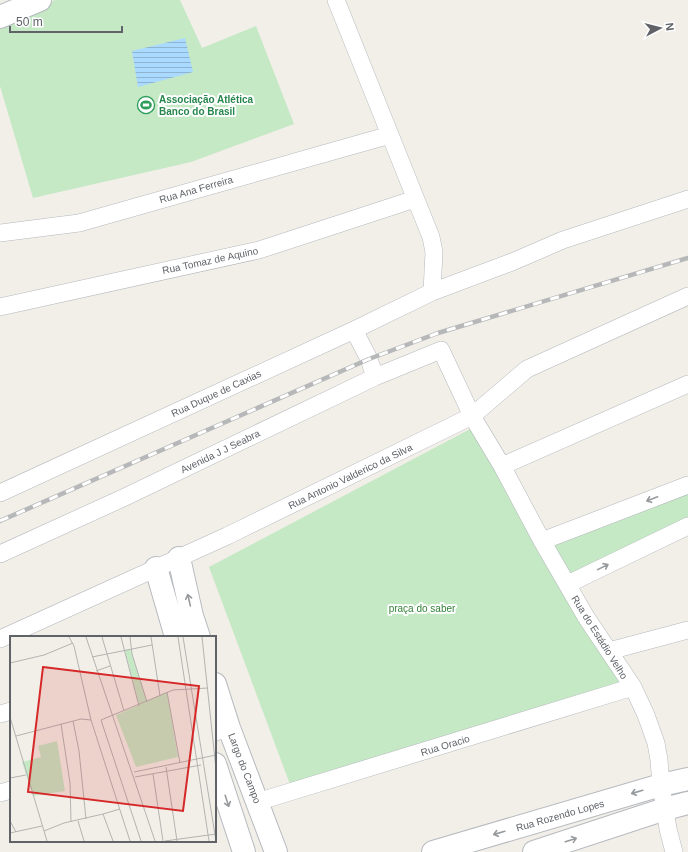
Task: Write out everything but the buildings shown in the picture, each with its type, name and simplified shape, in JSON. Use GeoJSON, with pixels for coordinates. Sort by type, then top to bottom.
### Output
{"type":"FeatureCollection","features":[{"type":"Feature","properties":{"kind":"street"},"geometry":{"type":"LineString","coordinates":[[0,17],[40,0]]}},
{"type":"Feature","properties":{"kind":"street"},"geometry":{"type":"LineString","coordinates":[[336,0],[431,237],[434,252],[432,292]]}},
{"type":"Feature","properties":{"kind":"street","name":"Rua Ana Ferreira"},"geometry":{"type":"LineString","coordinates":[[0,233],[78,223],[390,135]]}},
{"type":"Feature","properties":{"kind":"street","name":"Rua Tomaz de Aquino"},"geometry":{"type":"LineString","coordinates":[[0,306],[259,250],[415,199]]}},
{"type":"Feature","properties":{"kind":"street","name":"Rua Duque de Caxias"},"geometry":{"type":"LineString","coordinates":[[0,493],[354,330],[432,292],[512,262],[563,240],[688,199]]}},
{"type":"Feature","properties":{"kind":"street","name":"Rua Antonio Valderico da Silva"},"geometry":{"type":"LineString","coordinates":[[0,639],[307,498],[472,416],[527,369],[688,296]]}},
{"type":"Feature","properties":{"kind":"street"},"geometry":{"type":"LineString","coordinates":[[354,330],[369,359],[375,378]]}},
{"type":"Feature","properties":{"kind":"street","name":"Rua do Estádio Velho"},"geometry":{"type":"LineString","coordinates":[[441,350],[472,416],[502,466],[542,541],[586,617],[633,688],[646,715],[656,743],[668,829],[674,852]]}},
{"type":"Feature","properties":{"kind":"street","name":"Avenida J J Seabra"},"geometry":{"type":"LineString","coordinates":[[0,554],[123,498],[375,378],[441,350]]}},
{"type":"Feature","properties":{"kind":"street"},"geometry":{"type":"LineString","coordinates":[[502,466],[688,384]]}},
{"type":"Feature","properties":{"kind":"street"},"geometry":{"type":"LineString","coordinates":[[542,541],[688,485]]}},
{"type":"Feature","properties":{"kind":"street"},"geometry":{"type":"LineString","coordinates":[[568,584],[688,526]]}},
{"type":"Feature","properties":{"kind":"street"},"geometry":{"type":"LineString","coordinates":[[179,558],[192,616],[200,636]]}},
{"type":"Feature","properties":{"kind":"street"},"geometry":{"type":"LineString","coordinates":[[156,568],[176,636]]}},
{"type":"Feature","properties":{"kind":"street"},"geometry":{"type":"LineString","coordinates":[[609,651],[688,630]]}},
{"type":"Feature","properties":{"kind":"street","name":"Rua Oracio"},"geometry":{"type":"LineString","coordinates":[[257,802],[633,688]]}},
{"type":"Feature","properties":{"kind":"street","name":"Largo do Campo"},"geometry":{"type":"LineString","coordinates":[[216,691],[222,730],[257,802],[276,852]]}},
{"type":"Feature","properties":{"kind":"street"},"geometry":{"type":"LineString","coordinates":[[0,714],[10,711]]}},
{"type":"Feature","properties":{"kind":"street"},"geometry":{"type":"LineString","coordinates":[[216,767],[244,852]]}},
{"type":"Feature","properties":{"kind":"street","name":"Rua Rozendo Lopes"},"geometry":{"type":"LineString","coordinates":[[433,852],[661,785],[688,779]]}},
{"type":"Feature","properties":{"kind":"street"},"geometry":{"type":"LineString","coordinates":[[0,793],[10,790]]}},
{"type":"Feature","properties":{"kind":"street"},"geometry":{"type":"LineString","coordinates":[[534,852],[688,803]]}},
{"type":"Feature","properties":{"kind":"green space","name":"Associação Atlética Banco do Brasil"},"geometry":{"type":"Polygon","coordinates":[[[55,0],[180,0],[202,48],[256,26],[294,124],[191,162],[33,198],[0,86],[0,26],[55,0]]]}},
{"type":"Feature","properties":{"kind":"green space","name":"praça do saber"},"geometry":{"type":"Polygon","coordinates":[[[474,427],[543,541],[688,487],[688,529],[569,583],[633,687],[291,787],[209,567],[474,427]]]}},
{"type":"Feature","properties":{"kind":"water"},"geometry":{"type":"Polygon","coordinates":[[[185,38],[193,72],[138,87],[132,51],[185,38]]]}},
{"type":"Feature","properties":{"kind":"railway"},"geometry":{"type":"LineString","coordinates":[[0,521],[369,359],[438,333],[688,258]]}},
{"type":"Feature","properties":{"kind":"place","name":"Associação Atlética Banco do Brasil"},"geometry":{"type":"Point","coordinates":[146,105]}}]}
